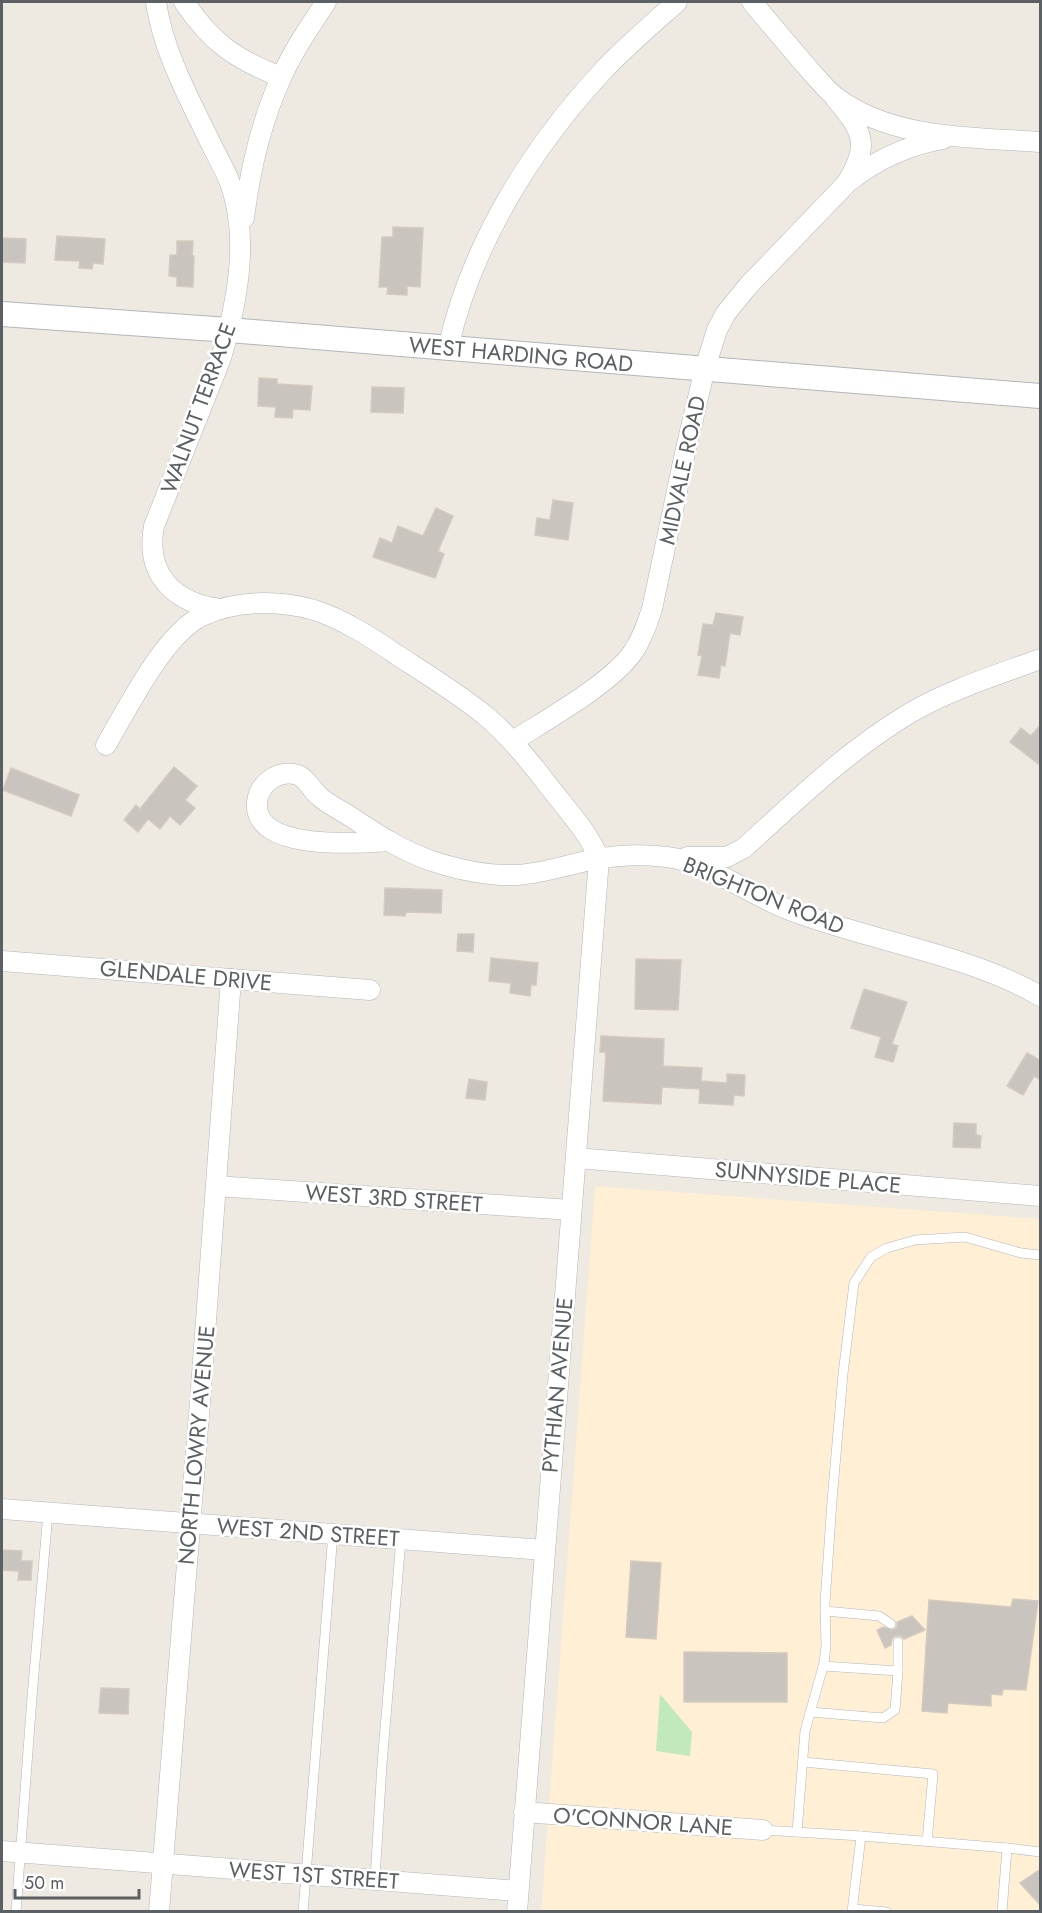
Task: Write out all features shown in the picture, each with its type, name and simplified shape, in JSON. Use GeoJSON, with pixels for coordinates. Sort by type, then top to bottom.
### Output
{"type":"FeatureCollection","features":[{"type":"Feature","properties":{"kind":"street","name":"WALNUT TERRACE"},"geometry":{"type":"LineString","coordinates":[[156,2],[168,47],[183,86],[229,182],[235,202],[241,241],[235,300],[229,330],[221,358],[154,526],[151,542],[152,557],[166,584],[189,602],[219,609]]}},
{"type":"Feature","properties":{"kind":"street"},"geometry":{"type":"LineString","coordinates":[[184,2],[211,37],[227,50],[252,66],[281,77]]}},
{"type":"Feature","properties":{"kind":"street"},"geometry":{"type":"LineString","coordinates":[[241,241],[248,188],[259,141],[281,77],[298,44],[326,2]]}},
{"type":"Feature","properties":{"kind":"street"},"geometry":{"type":"LineString","coordinates":[[448,348],[465,288],[484,245],[537,153],[600,74],[677,2]]}},
{"type":"Feature","properties":{"kind":"street"},"geometry":{"type":"LineString","coordinates":[[752,2],[836,98],[870,117],[896,126],[962,136],[1041,142]]}},
{"type":"Feature","properties":{"kind":"street","name":"MIDVALE ROAD"},"geometry":{"type":"LineString","coordinates":[[836,98],[858,128],[861,139],[858,165],[846,184]]}},
{"type":"Feature","properties":{"kind":"street","name":"MIDVALE ROAD"},"geometry":{"type":"LineString","coordinates":[[513,741],[575,701],[617,670],[632,653],[644,633],[652,609],[705,368],[717,330],[726,313],[755,278],[846,184],[868,167],[925,142],[962,136]]}},
{"type":"Feature","properties":{"kind":"street","name":"WEST HARDING ROAD"},"geometry":{"type":"LineString","coordinates":[[2,314],[229,330],[1041,396]]}},
{"type":"Feature","properties":{"kind":"street"},"geometry":{"type":"LineString","coordinates":[[106,745],[175,636],[201,616],[219,609],[267,603],[290,605],[315,611],[342,622],[447,687],[487,717],[513,741],[592,841],[599,859]]}},
{"type":"Feature","properties":{"kind":"street"},"geometry":{"type":"LineString","coordinates":[[669,857],[727,857],[744,848],[851,753],[911,712],[958,690],[1041,659]]}},
{"type":"Feature","properties":{"kind":"street","name":"BRIGHTON ROAD"},"geometry":{"type":"LineString","coordinates":[[388,841],[353,844],[290,838],[276,832],[262,820],[257,811],[257,801],[268,781],[278,775],[289,773],[300,776],[309,783],[317,795],[388,841],[433,862],[494,874],[517,875],[599,859],[639,855],[669,857],[689,862],[786,908],[833,926],[995,974],[1041,996]]}},
{"type":"Feature","properties":{"kind":"street","name":"PYTHIAN AVENUE"},"geometry":{"type":"LineString","coordinates":[[516,1911],[599,859]]}},
{"type":"Feature","properties":{"kind":"street","name":"GLENDALE DRIVE"},"geometry":{"type":"LineString","coordinates":[[2,961],[370,990]]}},
{"type":"Feature","properties":{"kind":"street","name":"NORTH LOWRY AVENUE"},"geometry":{"type":"LineString","coordinates":[[159,1911],[231,979]]}},
{"type":"Feature","properties":{"kind":"street","name":"SUNNYSIDE PLACE"},"geometry":{"type":"LineString","coordinates":[[576,1158],[1041,1196]]}},
{"type":"Feature","properties":{"kind":"street","name":"WEST 3RD STREET"},"geometry":{"type":"LineString","coordinates":[[216,1186],[571,1210]]}},
{"type":"Feature","properties":{"kind":"street","name":"WEST 2ND STREET"},"geometry":{"type":"LineString","coordinates":[[2,1509],[544,1550]]}},
{"type":"Feature","properties":{"kind":"street","name":"O'CONNOR LANE"},"geometry":{"type":"LineString","coordinates":[[524,1812],[763,1830]]}},
{"type":"Feature","properties":{"kind":"street","name":"WEST 1ST STREET"},"geometry":{"type":"LineString","coordinates":[[2,1851],[518,1891]]}},
{"type":"Feature","properties":{"kind":"lane"},"geometry":{"type":"LineString","coordinates":[[797,1832],[805,1731],[823,1666],[826,1646],[825,1611],[839,1420],[854,1283],[871,1257],[886,1248],[915,1240],[965,1237],[1021,1253],[1041,1255]]}},
{"type":"Feature","properties":{"kind":"lane"},"geometry":{"type":"LineString","coordinates":[[16,1911],[48,1513]]}},
{"type":"Feature","properties":{"kind":"lane"},"geometry":{"type":"LineString","coordinates":[[303,1911],[333,1533]]}},
{"type":"Feature","properties":{"kind":"lane"},"geometry":{"type":"LineString","coordinates":[[375,1879],[401,1539]]}},
{"type":"Feature","properties":{"kind":"lane"},"geometry":{"type":"LineString","coordinates":[[825,1611],[879,1616],[891,1624]]}},
{"type":"Feature","properties":{"kind":"lane"},"geometry":{"type":"LineString","coordinates":[[810,1712],[883,1718],[896,1710],[898,1642]]}},
{"type":"Feature","properties":{"kind":"lane"},"geometry":{"type":"LineString","coordinates":[[823,1666],[898,1671]]}},
{"type":"Feature","properties":{"kind":"lane"},"geometry":{"type":"LineString","coordinates":[[803,1762],[933,1774],[927,1842]]}},
{"type":"Feature","properties":{"kind":"lane"},"geometry":{"type":"LineString","coordinates":[[763,1830],[1041,1852]]}},
{"type":"Feature","properties":{"kind":"lane"},"geometry":{"type":"LineString","coordinates":[[861,1836],[852,1910],[887,1911]]}},
{"type":"Feature","properties":{"kind":"lane"},"geometry":{"type":"LineString","coordinates":[[1002,1911],[1007,1848]]}},
{"type":"Feature","properties":{"kind":"shaded area"},"geometry":{"type":"Polygon","coordinates":[[[595,1186],[1040,1219],[1040,1911],[541,1912],[595,1186]]]}},
{"type":"Feature","properties":{"kind":"green space"},"geometry":{"type":"Polygon","coordinates":[[[660,1694],[692,1732],[690,1756],[656,1751],[660,1694]]]}},
{"type":"Feature","properties":{"kind":"building"},"geometry":{"type":"Polygon","coordinates":[[[393,227],[423,228],[420,287],[407,286],[407,295],[387,294],[388,287],[379,287],[382,237],[393,237],[393,227]]]}},
{"type":"Feature","properties":{"kind":"building"},"geometry":{"type":"Polygon","coordinates":[[[57,236],[105,239],[103,264],[93,263],[92,269],[79,268],[80,261],[55,260],[57,236]]]}},
{"type":"Feature","properties":{"kind":"building"},"geometry":{"type":"Polygon","coordinates":[[[2,238],[26,239],[25,263],[2,262],[2,238]]]}},
{"type":"Feature","properties":{"kind":"building"},"geometry":{"type":"Polygon","coordinates":[[[177,241],[193,241],[193,287],[177,286],[177,277],[169,276],[170,255],[177,255],[177,241]]]}},
{"type":"Feature","properties":{"kind":"building"},"geometry":{"type":"Polygon","coordinates":[[[259,378],[277,379],[277,384],[312,386],[310,410],[293,409],[292,418],[275,417],[276,407],[258,406],[259,378]]]}},
{"type":"Feature","properties":{"kind":"building"},"geometry":{"type":"Polygon","coordinates":[[[372,387],[404,388],[403,413],[371,412],[372,387]]]}},
{"type":"Feature","properties":{"kind":"building"},"geometry":{"type":"Polygon","coordinates":[[[553,500],[573,503],[568,540],[535,535],[537,518],[550,520],[553,500]]]}},
{"type":"Feature","properties":{"kind":"building"},"geometry":{"type":"Polygon","coordinates":[[[436,508],[453,516],[438,551],[444,554],[435,578],[373,557],[380,538],[392,543],[398,526],[423,536],[436,508]]]}},
{"type":"Feature","properties":{"kind":"building"},"geometry":{"type":"Polygon","coordinates":[[[716,613],[743,617],[740,635],[730,633],[725,666],[721,665],[719,678],[698,675],[702,656],[698,655],[703,624],[713,625],[716,613]]]}},
{"type":"Feature","properties":{"kind":"building"},"geometry":{"type":"Polygon","coordinates":[[[1041,724],[1041,766],[1010,742],[1021,728],[1031,736],[1041,724]]]}},
{"type":"Feature","properties":{"kind":"building"},"geometry":{"type":"Polygon","coordinates":[[[174,767],[197,786],[185,800],[195,808],[180,825],[170,816],[160,829],[148,819],[138,832],[124,820],[136,805],[140,809],[174,767]]]}},
{"type":"Feature","properties":{"kind":"building"},"geometry":{"type":"Polygon","coordinates":[[[11,768],[79,795],[71,816],[3,790],[11,768]]]}},
{"type":"Feature","properties":{"kind":"building"},"geometry":{"type":"Polygon","coordinates":[[[385,888],[442,890],[441,913],[406,912],[405,916],[384,915],[385,888]]]}},
{"type":"Feature","properties":{"kind":"building"},"geometry":{"type":"Polygon","coordinates":[[[458,934],[474,934],[473,952],[457,951],[458,934]]]}},
{"type":"Feature","properties":{"kind":"building"},"geometry":{"type":"Polygon","coordinates":[[[491,958],[538,963],[536,985],[531,985],[530,996],[510,993],[511,983],[489,981],[491,958]]]}},
{"type":"Feature","properties":{"kind":"building"},"geometry":{"type":"Polygon","coordinates":[[[636,959],[681,960],[678,1010],[635,1009],[636,959]]]}},
{"type":"Feature","properties":{"kind":"building"},"geometry":{"type":"Polygon","coordinates":[[[864,989],[907,1002],[892,1044],[898,1046],[893,1062],[875,1057],[881,1037],[851,1028],[864,989]]]}},
{"type":"Feature","properties":{"kind":"building"},"geometry":{"type":"Polygon","coordinates":[[[601,1036],[664,1039],[663,1066],[702,1068],[701,1081],[727,1083],[727,1074],[745,1075],[744,1096],[734,1095],[733,1105],[699,1103],[700,1089],[662,1087],[661,1104],[603,1101],[606,1052],[600,1052],[601,1036]]]}},
{"type":"Feature","properties":{"kind":"building"},"geometry":{"type":"Polygon","coordinates":[[[1027,1053],[1041,1061],[1041,1080],[1034,1076],[1023,1095],[1007,1086],[1027,1053]]]}},
{"type":"Feature","properties":{"kind":"building"},"geometry":{"type":"Polygon","coordinates":[[[469,1079],[487,1082],[485,1100],[466,1098],[469,1079]]]}},
{"type":"Feature","properties":{"kind":"building"},"geometry":{"type":"Polygon","coordinates":[[[954,1123],[976,1124],[976,1135],[981,1136],[980,1148],[953,1147],[954,1123]]]}},
{"type":"Feature","properties":{"kind":"building"},"geometry":{"type":"Polygon","coordinates":[[[2,1550],[22,1551],[21,1561],[32,1561],[31,1580],[18,1580],[19,1571],[2,1570],[2,1550]]]}},
{"type":"Feature","properties":{"kind":"building"},"geometry":{"type":"Polygon","coordinates":[[[631,1561],[661,1563],[656,1639],[626,1637],[631,1561]]]}},
{"type":"Feature","properties":{"kind":"building"},"geometry":{"type":"Polygon","coordinates":[[[1013,1599],[1038,1601],[1026,1690],[1003,1689],[1002,1695],[991,1694],[991,1706],[948,1703],[947,1713],[922,1711],[929,1600],[1011,1607],[1013,1599]]]}},
{"type":"Feature","properties":{"kind":"building"},"geometry":{"type":"Polygon","coordinates":[[[912,1616],[925,1630],[904,1639],[901,1636],[895,1636],[891,1645],[885,1648],[877,1630],[883,1627],[893,1630],[897,1627],[897,1622],[912,1616]]]}},
{"type":"Feature","properties":{"kind":"building"},"geometry":{"type":"Polygon","coordinates":[[[684,1652],[787,1653],[787,1702],[684,1702],[684,1652]]]}},
{"type":"Feature","properties":{"kind":"building"},"geometry":{"type":"Polygon","coordinates":[[[101,1688],[129,1689],[128,1714],[99,1713],[101,1688]]]}},
{"type":"Feature","properties":{"kind":"building"},"geometry":{"type":"Polygon","coordinates":[[[1041,1869],[1041,1906],[1020,1883],[1041,1869]]]}}]}
